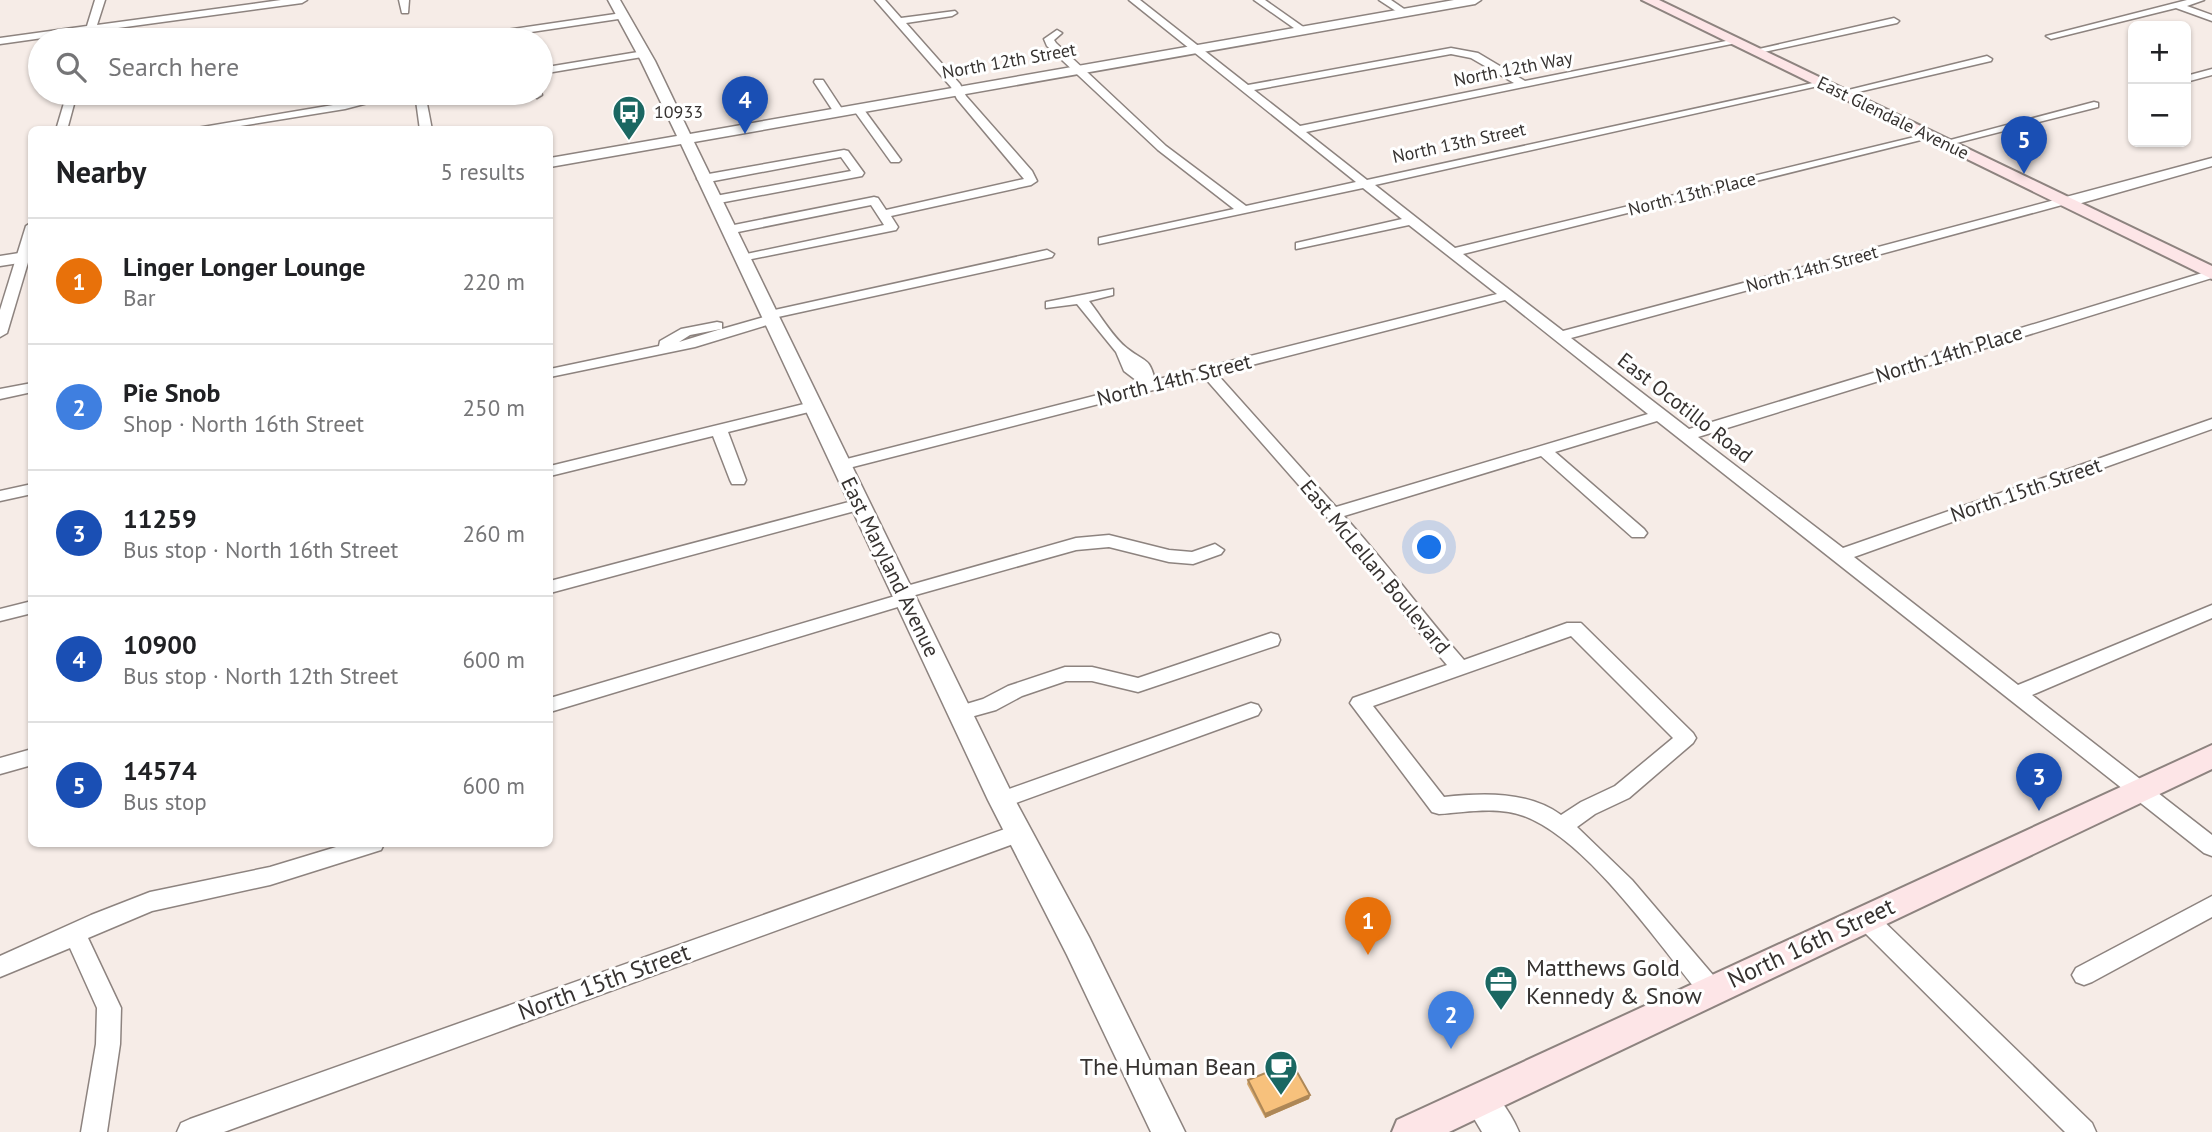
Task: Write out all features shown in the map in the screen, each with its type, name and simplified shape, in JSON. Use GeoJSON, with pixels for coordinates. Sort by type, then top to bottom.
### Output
{"type":"FeatureCollection","features":[{"type":"Feature","properties":{"kind":"main road","name":"East Glendale Avenue"},"geometry":{"type":"LineString","coordinates":[[1649,0],[2212,274]]}},
{"type":"Feature","properties":{"kind":"main road","name":"North 16th Street"},"geometry":{"type":"LineString","coordinates":[[1410,1132],[2212,756]]}},
{"type":"Feature","properties":{"kind":"street"},"geometry":{"type":"LineString","coordinates":[[100,0],[92,28],[302,0]]}},
{"type":"Feature","properties":{"kind":"street"},"geometry":{"type":"LineString","coordinates":[[880,0],[1028,174],[1031,181],[883,214]]}},
{"type":"Feature","properties":{"kind":"street","name":"East Ocotillo Road"},"geometry":{"type":"LineString","coordinates":[[1134,0],[2212,847]]}},
{"type":"Feature","properties":{"kind":"street"},"geometry":{"type":"LineString","coordinates":[[1259,0],[1304,31]]}},
{"type":"Feature","properties":{"kind":"street"},"geometry":{"type":"LineString","coordinates":[[1384,0],[1405,13]]}},
{"type":"Feature","properties":{"kind":"street","name":"North 12th Street"},"geometry":{"type":"LineString","coordinates":[[553,162],[1475,0]]}},
{"type":"Feature","properties":{"kind":"street"},"geometry":{"type":"LineString","coordinates":[[2162,0],[2212,18]]}},
{"type":"Feature","properties":{"kind":"street"},"geometry":{"type":"LineString","coordinates":[[2052,36],[2199,0]]}},
{"type":"Feature","properties":{"kind":"street"},"geometry":{"type":"LineString","coordinates":[[519,28],[618,8]]}},
{"type":"Feature","properties":{"kind":"street","name":"East Maryland Avenue"},"geometry":{"type":"LineString","coordinates":[[618,8],[645,54],[903,596],[1168,1132]]}},
{"type":"Feature","properties":{"kind":"street"},"geometry":{"type":"LineString","coordinates":[[899,22],[952,13]]}},
{"type":"Feature","properties":{"kind":"street"},"geometry":{"type":"LineString","coordinates":[[1755,51],[1894,21]]}},
{"type":"Feature","properties":{"kind":"street"},"geometry":{"type":"LineString","coordinates":[[1057,33],[1049,39],[1051,44],[1161,148],[1243,210]]}},
{"type":"Feature","properties":{"kind":"street"},"geometry":{"type":"LineString","coordinates":[[0,41],[28,37]]}},
{"type":"Feature","properties":{"kind":"street","name":"North 12th Way"},"geometry":{"type":"LineString","coordinates":[[1298,130],[1736,42]]}},
{"type":"Feature","properties":{"kind":"street"},"geometry":{"type":"LineString","coordinates":[[1245,89],[1451,51],[1474,55],[1524,85]]}},
{"type":"Feature","properties":{"kind":"street"},"geometry":{"type":"LineString","coordinates":[[553,69],[645,54]]}},
{"type":"Feature","properties":{"kind":"street"},"geometry":{"type":"LineString","coordinates":[[1841,93],[1987,60]]}},
{"type":"Feature","properties":{"kind":"street"},"geometry":{"type":"LineString","coordinates":[[2191,78],[2212,72]]}},
{"type":"Feature","properties":{"kind":"street"},"geometry":{"type":"LineString","coordinates":[[819,82],[839,112]]}},
{"type":"Feature","properties":{"kind":"street","name":"North 13th Street"},"geometry":{"type":"LineString","coordinates":[[1104,241],[1822,84]]}},
{"type":"Feature","properties":{"kind":"street"},"geometry":{"type":"LineString","coordinates":[[62,126],[68,105]]}},
{"type":"Feature","properties":{"kind":"street"},"geometry":{"type":"LineString","coordinates":[[216,126],[349,105]]}},
{"type":"Feature","properties":{"kind":"street"},"geometry":{"type":"LineString","coordinates":[[422,105],[425,126]]}},
{"type":"Feature","properties":{"kind":"street","name":"North 13th Place"},"geometry":{"type":"LineString","coordinates":[[1453,252],[2094,105]]}},
{"type":"Feature","properties":{"kind":"street"},"geometry":{"type":"LineString","coordinates":[[858,109],[895,160]]}},
{"type":"Feature","properties":{"kind":"street"},"geometry":{"type":"LineString","coordinates":[[703,179],[844,153],[858,173],[714,200]]}},
{"type":"Feature","properties":{"kind":"street","name":"North 14th Street"},"geometry":{"type":"LineString","coordinates":[[1562,336],[2212,162]]}},
{"type":"Feature","properties":{"kind":"street"},"geometry":{"type":"LineString","coordinates":[[728,230],[874,201],[892,227],[742,259]]}},
{"type":"Feature","properties":{"kind":"street"},"geometry":{"type":"LineString","coordinates":[[1301,246],[1413,220]]}},
{"type":"Feature","properties":{"kind":"street"},"geometry":{"type":"LineString","coordinates":[[553,372],[719,337],[771,317],[1047,254]]}},
{"type":"Feature","properties":{"kind":"street"},"geometry":{"type":"LineString","coordinates":[[0,261],[27,257],[0,333]]}},
{"type":"Feature","properties":{"kind":"street","name":"North 14th Place"},"geometry":{"type":"LineString","coordinates":[[1687,435],[2212,274]]}},
{"type":"Feature","properties":{"kind":"street"},"geometry":{"type":"LineString","coordinates":[[1051,305],[1108,292]]}},
{"type":"Feature","properties":{"kind":"street","name":"North 14th Street"},"geometry":{"type":"LineString","coordinates":[[841,465],[1142,374],[1207,372],[1508,295]]}},
{"type":"Feature","properties":{"kind":"street"},"geometry":{"type":"LineString","coordinates":[[1080,299],[1123,352],[1136,358],[1142,374]]}},
{"type":"Feature","properties":{"kind":"street","name":"East McLellan Boulevard"},"geometry":{"type":"LineString","coordinates":[[1207,372],[1382,569],[1410,610],[1460,668],[1360,703],[1438,806],[1499,804],[1524,807],[1543,814],[1562,826],[1590,850],[1712,990]]}},
{"type":"Feature","properties":{"kind":"street"},"geometry":{"type":"LineString","coordinates":[[0,394],[28,388]]}},
{"type":"Feature","properties":{"kind":"street"},"geometry":{"type":"LineString","coordinates":[[553,470],[812,407]]}},
{"type":"Feature","properties":{"kind":"street"},"geometry":{"type":"LineString","coordinates":[[1332,513],[1660,415]]}},
{"type":"Feature","properties":{"kind":"street","name":"North 15th Street"},"geometry":{"type":"LineString","coordinates":[[1839,556],[2212,424]]}},
{"type":"Feature","properties":{"kind":"street"},"geometry":{"type":"LineString","coordinates":[[719,430],[738,480]]}},
{"type":"Feature","properties":{"kind":"street"},"geometry":{"type":"LineString","coordinates":[[1544,450],[1638,533]]}},
{"type":"Feature","properties":{"kind":"street"},"geometry":{"type":"LineString","coordinates":[[0,496],[28,490]]}},
{"type":"Feature","properties":{"kind":"street"},"geometry":{"type":"LineString","coordinates":[[553,586],[860,504]]}},
{"type":"Feature","properties":{"kind":"street"},"geometry":{"type":"LineString","coordinates":[[553,704],[1076,544],[1109,541],[1169,556],[1193,558],[1215,550]]}},
{"type":"Feature","properties":{"kind":"street"},"geometry":{"type":"LineString","coordinates":[[0,615],[28,608]]}},
{"type":"Feature","properties":{"kind":"street"},"geometry":{"type":"LineString","coordinates":[[2015,694],[2212,611]]}},
{"type":"Feature","properties":{"kind":"street"},"geometry":{"type":"LineString","coordinates":[[1460,668],[1574,628],[1686,738],[1622,792],[1588,808],[1562,826]]}},
{"type":"Feature","properties":{"kind":"street"},"geometry":{"type":"LineString","coordinates":[[960,713],[989,705],[1015,691],[1065,674],[1092,674],[1138,685],[1271,640]]}},
{"type":"Feature","properties":{"kind":"street"},"geometry":{"type":"LineString","coordinates":[[1002,800],[1251,710]]}},
{"type":"Feature","properties":{"kind":"street"},"geometry":{"type":"LineString","coordinates":[[0,766],[28,758]]}},
{"type":"Feature","properties":{"kind":"street","name":"North 15th Street"},"geometry":{"type":"LineString","coordinates":[[190,1132],[1019,833]]}},
{"type":"Feature","properties":{"kind":"street"},"geometry":{"type":"LineString","coordinates":[[0,967],[150,902],[270,876],[363,847]]}},
{"type":"Feature","properties":{"kind":"street"},"geometry":{"type":"LineString","coordinates":[[2084,975],[2212,906]]}},
{"type":"Feature","properties":{"kind":"street"},"geometry":{"type":"LineString","coordinates":[[1865,918],[2083,1132]]}},
{"type":"Feature","properties":{"kind":"street"},"geometry":{"type":"LineString","coordinates":[[75,934],[109,1008],[108,1044],[94,1132]]}},
{"type":"Feature","properties":{"kind":"street"},"geometry":{"type":"LineString","coordinates":[[1479,1101],[1502,1132]]}},
{"type":"Feature","properties":{"kind":"building","name":"The Human Bean"},"geometry":{"type":"Polygon","coordinates":[[[1268,1072],[1274,1082],[1297,1072],[1310,1095],[1265,1114],[1248,1080],[1268,1072]]]}},
{"type":"Feature","properties":{"kind":"place","name":"10900"},"geometry":{"type":"Point","coordinates":[745,134]}},
{"type":"Feature","properties":{"kind":"place","name":"10933"},"geometry":{"type":"Point","coordinates":[629,142]}},
{"type":"Feature","properties":{"kind":"place","name":"14574"},"geometry":{"type":"Point","coordinates":[2024,174]}},
{"type":"Feature","properties":{"kind":"place","name":"11259"},"geometry":{"type":"Point","coordinates":[2039,811]}},
{"type":"Feature","properties":{"kind":"place","name":"Linger Longer Lounge"},"geometry":{"type":"Point","coordinates":[1368,955]}},
{"type":"Feature","properties":{"kind":"place","name":"Matthews Gold Kennedy & Snow"},"geometry":{"type":"Point","coordinates":[1501,1012]}},
{"type":"Feature","properties":{"kind":"place","name":"Pie Snob"},"geometry":{"type":"Point","coordinates":[1451,1049]}},
{"type":"Feature","properties":{"kind":"place","name":"The Human Bean"},"geometry":{"type":"Point","coordinates":[1281,1097]}}]}
